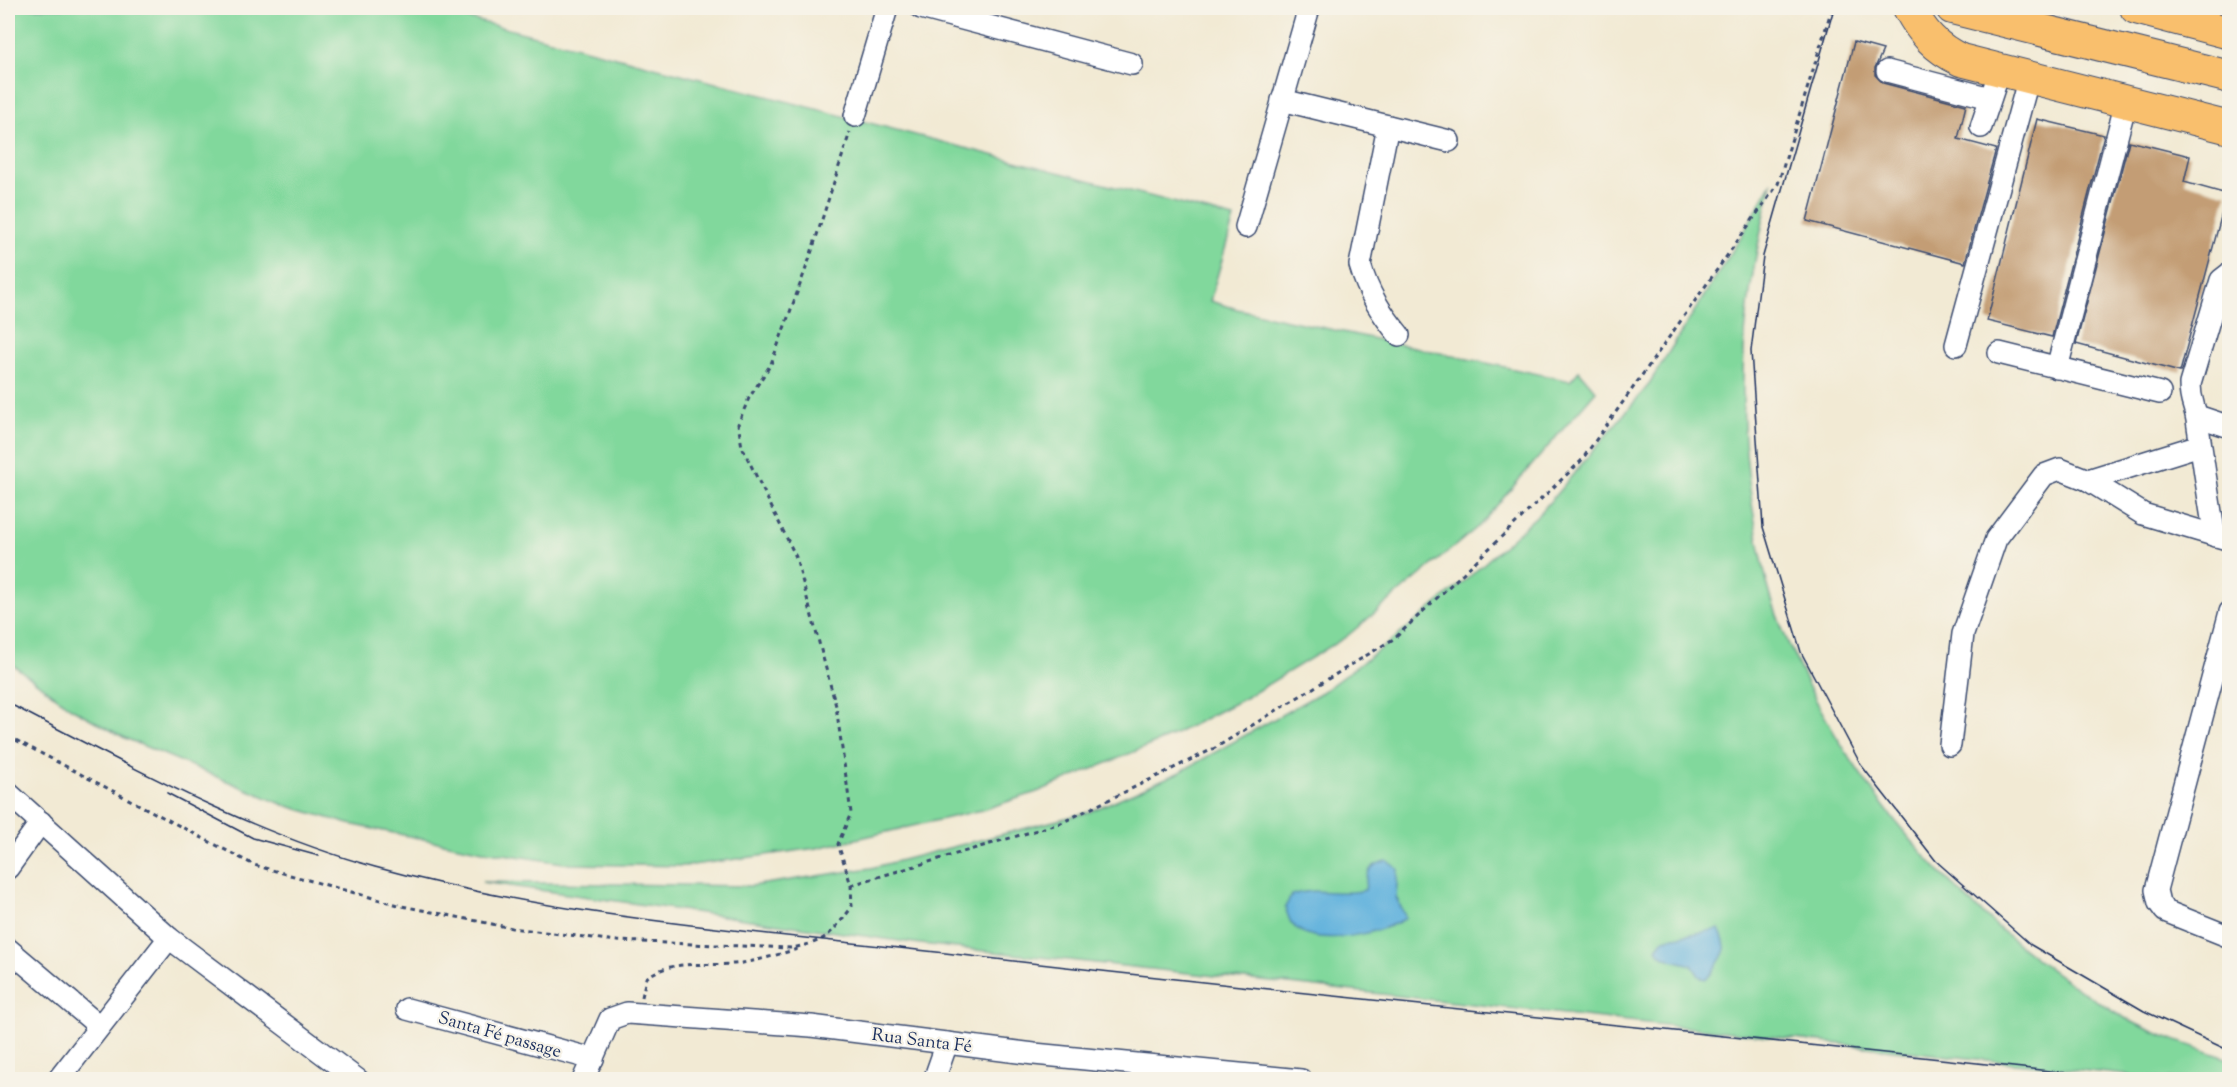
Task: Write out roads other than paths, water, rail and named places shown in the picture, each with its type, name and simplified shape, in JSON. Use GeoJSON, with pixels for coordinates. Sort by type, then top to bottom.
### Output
{"type":"FeatureCollection","features":[{"type":"Feature","properties":{"kind":"highway"},"geometry":{"type":"LineString","coordinates":[[1909,8],[1922,31],[1944,52],[2006,82],[2126,102],[2229,128]]}},
{"type":"Feature","properties":{"kind":"highway"},"geometry":{"type":"LineString","coordinates":[[1952,8],[2229,77]]}},
{"type":"Feature","properties":{"kind":"highway"},"geometry":{"type":"LineString","coordinates":[[2136,8],[2229,33]]}},
{"type":"Feature","properties":{"kind":"street"},"geometry":{"type":"LineString","coordinates":[[855,116],[886,8]]}},
{"type":"Feature","properties":{"kind":"street"},"geometry":{"type":"LineString","coordinates":[[921,8],[1132,64]]}},
{"type":"Feature","properties":{"kind":"street"},"geometry":{"type":"LineString","coordinates":[[1246,226],[1309,8]]}},
{"type":"Feature","properties":{"kind":"street"},"geometry":{"type":"LineString","coordinates":[[1887,71],[2006,82]]}},
{"type":"Feature","properties":{"kind":"street"},"geometry":{"type":"LineString","coordinates":[[1981,127],[2006,82]]}},
{"type":"Feature","properties":{"kind":"street"},"geometry":{"type":"LineString","coordinates":[[1956,345],[2006,82]]}},
{"type":"Feature","properties":{"kind":"street"},"geometry":{"type":"LineString","coordinates":[[1282,100],[1449,141]]}},
{"type":"Feature","properties":{"kind":"street"},"geometry":{"type":"LineString","coordinates":[[2057,368],[2126,102]]}},
{"type":"Feature","properties":{"kind":"street"},"geometry":{"type":"LineString","coordinates":[[1388,126],[1360,265],[1366,286],[1381,312],[1399,334]]}},
{"type":"Feature","properties":{"kind":"street"},"geometry":{"type":"LineString","coordinates":[[2222,538],[2200,445],[2197,416],[2190,401],[2190,384],[2221,280],[2229,273]]}},
{"type":"Feature","properties":{"kind":"street"},"geometry":{"type":"LineString","coordinates":[[1998,353],[2160,393]]}},
{"type":"Feature","properties":{"kind":"street"},"geometry":{"type":"LineString","coordinates":[[2197,416],[2229,427]]}},
{"type":"Feature","properties":{"kind":"street"},"geometry":{"type":"LineString","coordinates":[[2088,480],[2200,445]]}},
{"type":"Feature","properties":{"kind":"street"},"geometry":{"type":"LineString","coordinates":[[1950,745],[1964,634],[1996,539],[2044,475],[2060,469],[2088,480],[2143,514],[2222,538]]}},
{"type":"Feature","properties":{"kind":"street"},"geometry":{"type":"LineString","coordinates":[[2229,612],[2156,891],[2159,903],[2165,911],[2229,938]]}},
{"type":"Feature","properties":{"kind":"street"},"geometry":{"type":"LineString","coordinates":[[8,793],[169,938],[358,1080]]}},
{"type":"Feature","properties":{"kind":"street"},"geometry":{"type":"LineString","coordinates":[[8,868],[41,822]]}},
{"type":"Feature","properties":{"kind":"street"},"geometry":{"type":"LineString","coordinates":[[58,1080],[169,938]]}},
{"type":"Feature","properties":{"kind":"street"},"geometry":{"type":"LineString","coordinates":[[8,949],[99,1026]]}},
{"type":"Feature","properties":{"kind":"street","name":"Santa Fé passage"},"geometry":{"type":"LineString","coordinates":[[407,1009],[593,1059]]}},
{"type":"Feature","properties":{"kind":"street","name":"Rua Santa Fé"},"geometry":{"type":"LineString","coordinates":[[583,1080],[602,1033],[613,1016],[638,1014],[811,1026],[1136,1065],[1301,1080]]}},
{"type":"Feature","properties":{"kind":"street"},"geometry":{"type":"LineString","coordinates":[[934,1080],[947,1043]]}},
{"type":"Feature","properties":{"kind":"water"},"geometry":{"type":"Polygon","coordinates":[[[1387,861],[1398,869],[1396,897],[1406,918],[1381,929],[1331,937],[1302,932],[1292,924],[1285,907],[1292,895],[1311,891],[1356,892],[1365,890],[1372,867],[1387,861]]]}},
{"type":"Feature","properties":{"kind":"water"},"geometry":{"type":"Polygon","coordinates":[[[1719,929],[1725,950],[1711,975],[1705,979],[1699,976],[1692,965],[1662,956],[1657,948],[1664,939],[1719,929]]]}},
{"type":"Feature","properties":{"kind":"tram line"},"geometry":{"type":"LineString","coordinates":[[1834,8],[1763,256],[1751,351],[1763,527],[1801,652],[1861,765],[1936,861],[2031,945],[2144,1011],[2230,1051]]}},
{"type":"Feature","properties":{"kind":"tram line"},"geometry":{"type":"LineString","coordinates":[[8,703],[187,794],[280,835],[375,867],[524,900],[599,913],[751,932],[2128,1080]]}},
{"type":"Feature","properties":{"kind":"tram line"},"geometry":{"type":"LineString","coordinates":[[167,793],[253,838],[319,856]]}}]}
